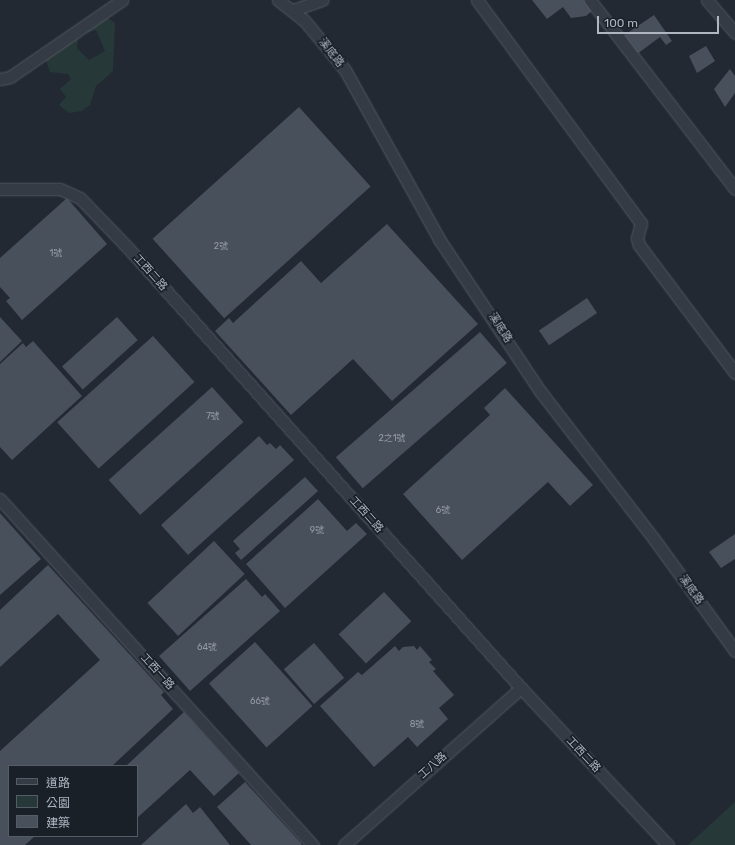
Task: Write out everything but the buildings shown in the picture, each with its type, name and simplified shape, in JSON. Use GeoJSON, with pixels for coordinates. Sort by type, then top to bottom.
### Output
{"type":"FeatureCollection","features":[{"type":"Feature","properties":{"kind":"street"},"geometry":{"type":"LineString","coordinates":[[0,79],[10,77],[122,0]]}},
{"type":"Feature","properties":{"kind":"street","name":"溪底路"},"geometry":{"type":"LineString","coordinates":[[278,0],[293,10],[304,20],[345,70],[440,239],[540,391],[654,539],[735,651]]}},
{"type":"Feature","properties":{"kind":"street"},"geometry":{"type":"LineString","coordinates":[[293,10],[322,0]]}},
{"type":"Feature","properties":{"kind":"street"},"geometry":{"type":"LineString","coordinates":[[476,0],[641,223],[637,238],[639,245],[735,373]]}},
{"type":"Feature","properties":{"kind":"street"},"geometry":{"type":"LineString","coordinates":[[590,0],[735,189]]}},
{"type":"Feature","properties":{"kind":"street"},"geometry":{"type":"LineString","coordinates":[[708,0],[735,33]]}},
{"type":"Feature","properties":{"kind":"street","name":"工西二路"},"geometry":{"type":"LineString","coordinates":[[0,189],[60,190],[80,198],[129,250],[521,688],[668,845]]}},
{"type":"Feature","properties":{"kind":"street","name":"工西一路"},"geometry":{"type":"LineString","coordinates":[[0,499],[313,845]]}},
{"type":"Feature","properties":{"kind":"street","name":"工八路"},"geometry":{"type":"LineString","coordinates":[[344,845],[521,688]]}},
{"type":"Feature","properties":{"kind":"green space"},"geometry":{"type":"Polygon","coordinates":[[[102,14],[115,23],[113,71],[96,86],[90,105],[82,111],[69,113],[59,105],[66,97],[60,89],[71,79],[68,74],[50,72],[44,55],[73,34],[78,39],[77,48],[89,60],[105,51],[96,30],[85,33],[79,29],[102,14]]]}},
{"type":"Feature","properties":{"kind":"green space"},"geometry":{"type":"Polygon","coordinates":[[[735,802],[735,845],[688,845],[735,802]]]}}]}
